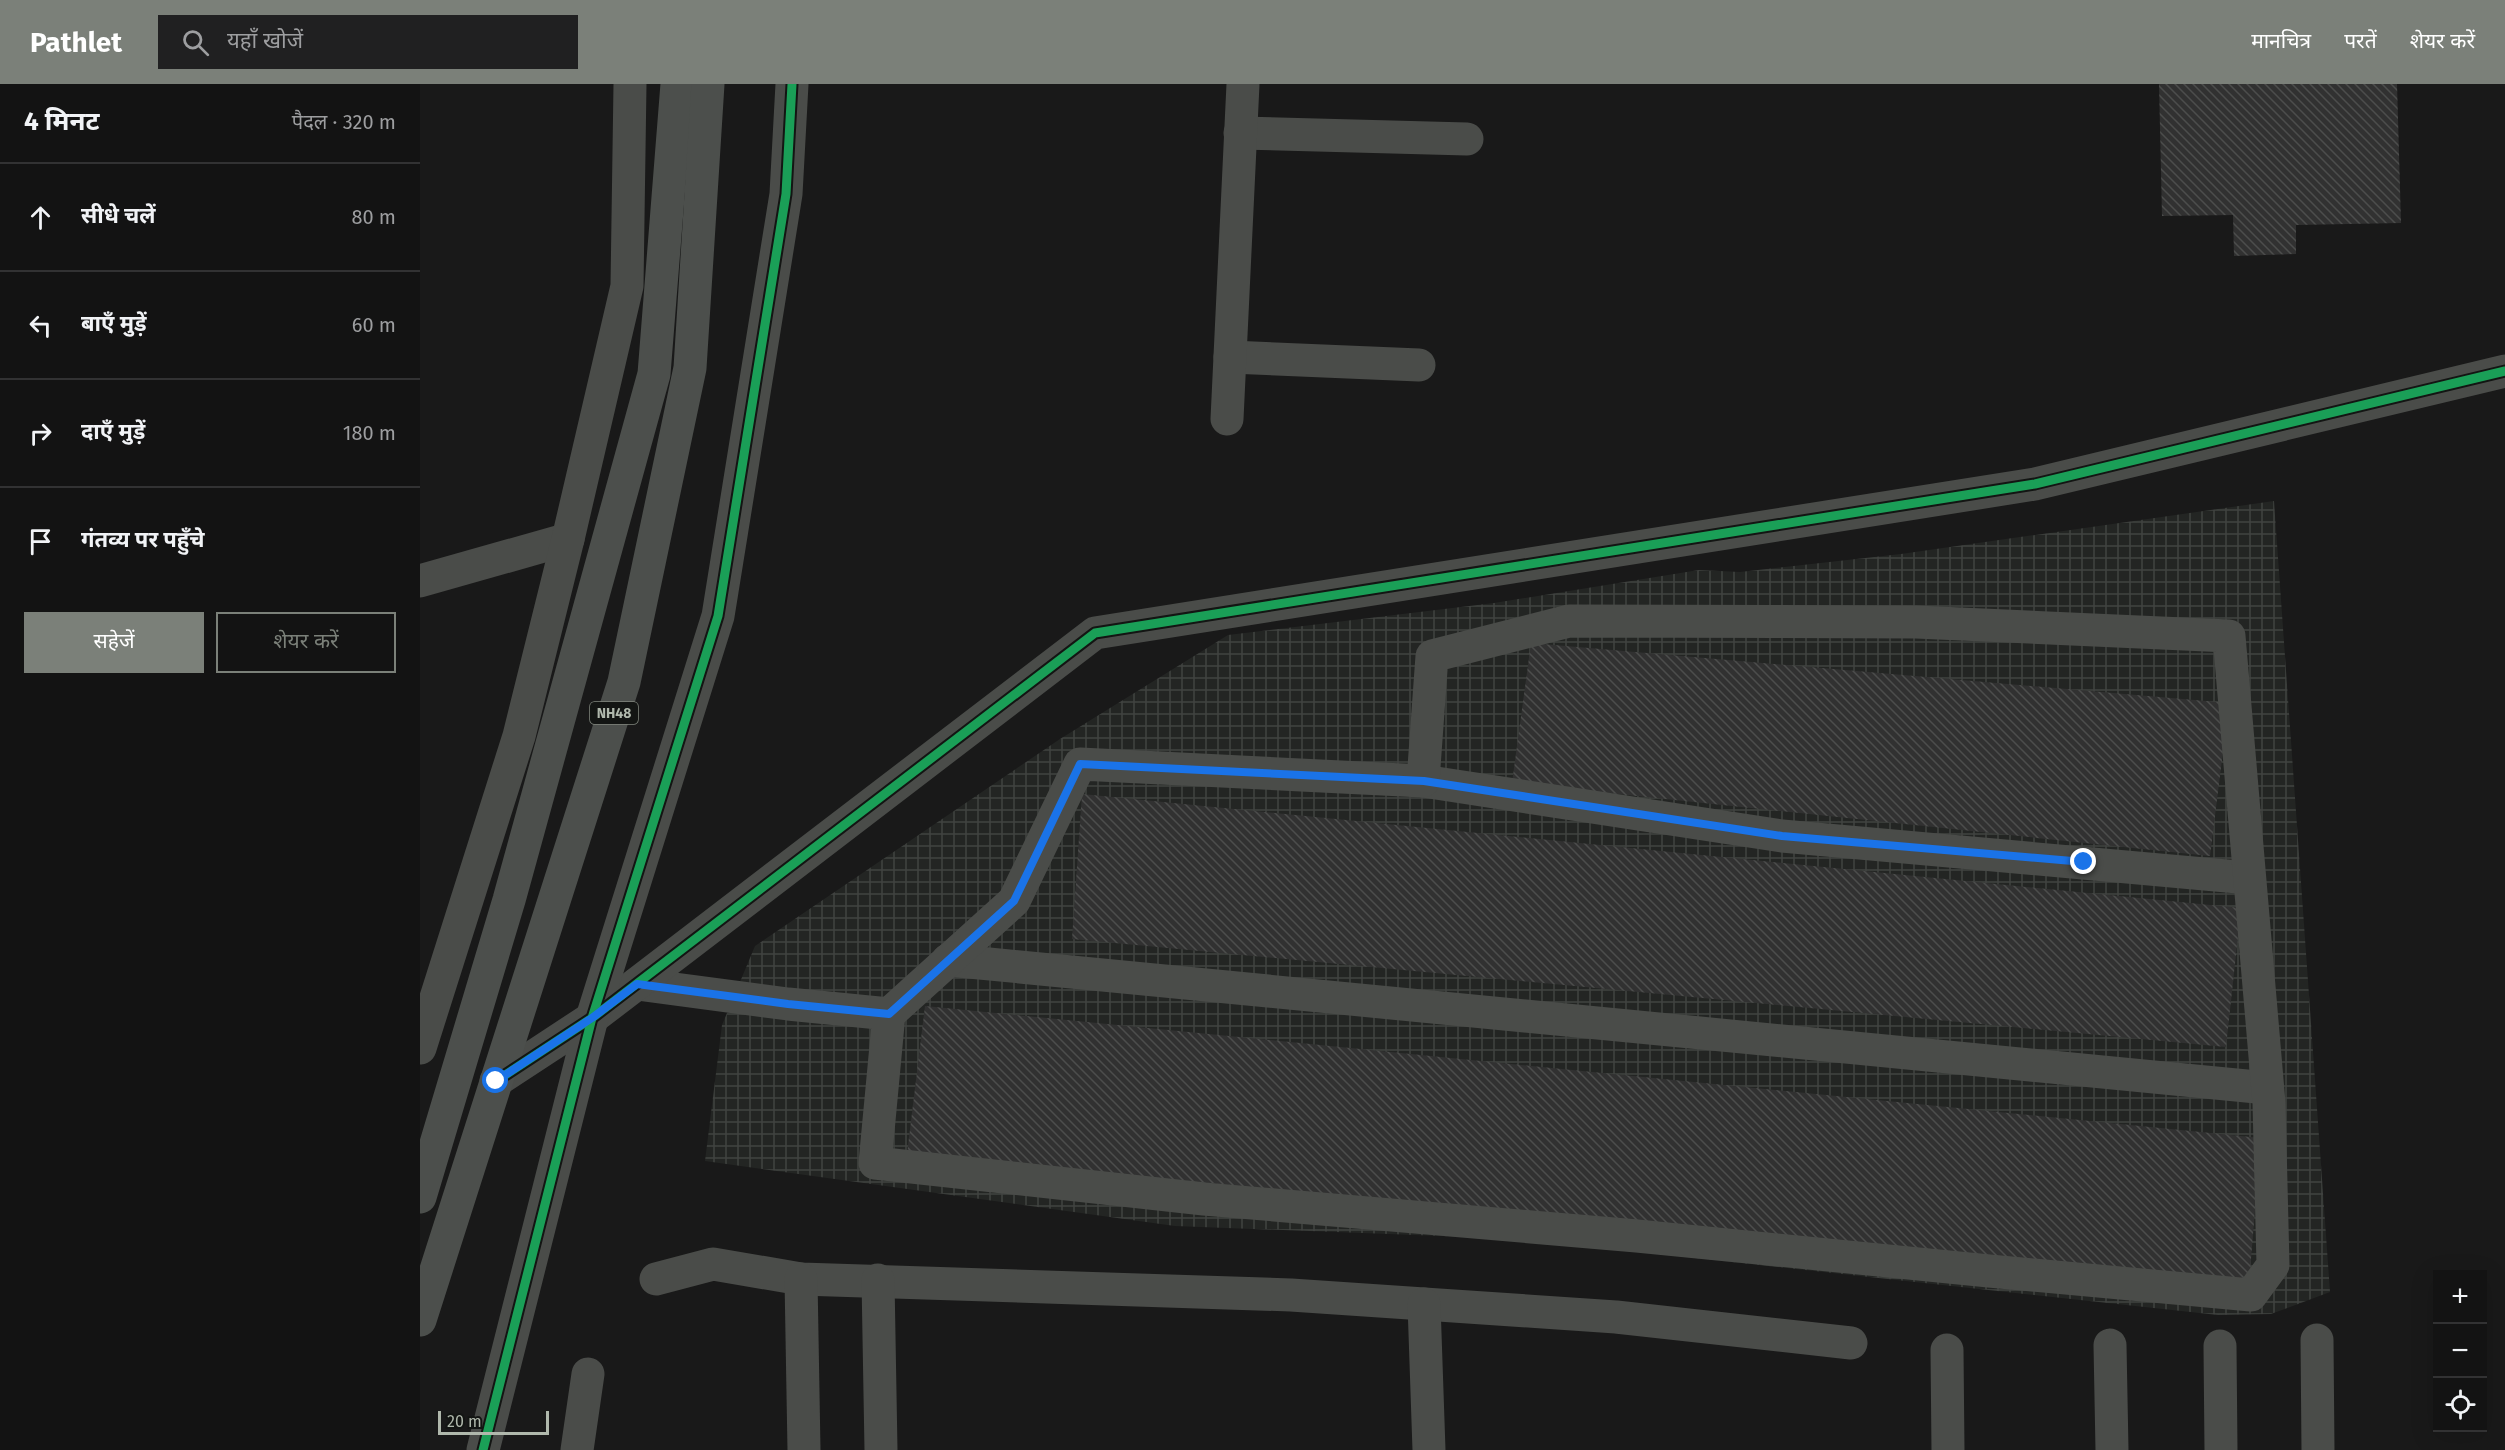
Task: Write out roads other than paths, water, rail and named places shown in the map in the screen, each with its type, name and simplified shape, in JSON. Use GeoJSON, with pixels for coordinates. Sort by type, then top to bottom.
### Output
{"type":"FeatureCollection","features":[{"type":"Feature","properties":{"kind":"highway"},"geometry":{"type":"LineString","coordinates":[[420,1197],[509,900],[654,375],[677,84]]}},
{"type":"Feature","properties":{"kind":"highway","name":"NH48"},"geometry":{"type":"LineString","coordinates":[[420,1320],[627,670],[690,368],[708,84]]}},
{"type":"Feature","properties":{"kind":"street"},"geometry":{"type":"LineString","coordinates":[[420,1048],[519,736],[627,286],[630,84]]}},
{"type":"Feature","properties":{"kind":"street"},"geometry":{"type":"LineString","coordinates":[[483,1450],[592,1018],[717,616],[786,194],[792,84]]}},
{"type":"Feature","properties":{"kind":"street"},"geometry":{"type":"LineString","coordinates":[[1227,419],[1243,84]]}},
{"type":"Feature","properties":{"kind":"street"},"geometry":{"type":"LineString","coordinates":[[1240,133],[1467,140]]}},
{"type":"Feature","properties":{"kind":"street"},"geometry":{"type":"LineString","coordinates":[[1230,357],[1419,365]]}},
{"type":"Feature","properties":{"kind":"street"},"geometry":{"type":"LineString","coordinates":[[496,1081],[592,1018],[1095,633],[2036,484],[2505,371]]}},
{"type":"Feature","properties":{"kind":"street"},"geometry":{"type":"LineString","coordinates":[[420,582],[568,539]]}},
{"type":"Feature","properties":{"kind":"street"},"geometry":{"type":"LineString","coordinates":[[1424,781],[1432,656],[1569,621],[1916,622],[2229,636],[2267,1088],[2273,1266],[2251,1295],[1637,1236],[1204,1199],[875,1163],[889,1014],[1014,901],[1080,764],[1424,781],[1782,836],[2249,878]]}},
{"type":"Feature","properties":{"kind":"street"},"geometry":{"type":"LineString","coordinates":[[948,960],[2267,1088]]}},
{"type":"Feature","properties":{"kind":"street"},"geometry":{"type":"LineString","coordinates":[[637,984],[788,1004],[889,1014]]}},
{"type":"Feature","properties":{"kind":"street"},"geometry":{"type":"LineString","coordinates":[[656,1279],[713,1264],[801,1279],[1291,1295],[1616,1317],[1851,1344]]}},
{"type":"Feature","properties":{"kind":"street"},"geometry":{"type":"LineString","coordinates":[[801,1279],[804,1450]]}},
{"type":"Feature","properties":{"kind":"street"},"geometry":{"type":"LineString","coordinates":[[878,1280],[881,1450]]}},
{"type":"Feature","properties":{"kind":"street"},"geometry":{"type":"LineString","coordinates":[[1424,1304],[1429,1450]]}},
{"type":"Feature","properties":{"kind":"street"},"geometry":{"type":"LineString","coordinates":[[2317,1340],[2318,1450]]}},
{"type":"Feature","properties":{"kind":"street"},"geometry":{"type":"LineString","coordinates":[[2110,1345],[2112,1450]]}},
{"type":"Feature","properties":{"kind":"street"},"geometry":{"type":"LineString","coordinates":[[2220,1346],[2221,1450]]}},
{"type":"Feature","properties":{"kind":"street"},"geometry":{"type":"LineString","coordinates":[[1947,1350],[1948,1450]]}},
{"type":"Feature","properties":{"kind":"street"},"geometry":{"type":"LineString","coordinates":[[578,1450],[588,1374]]}}]}
